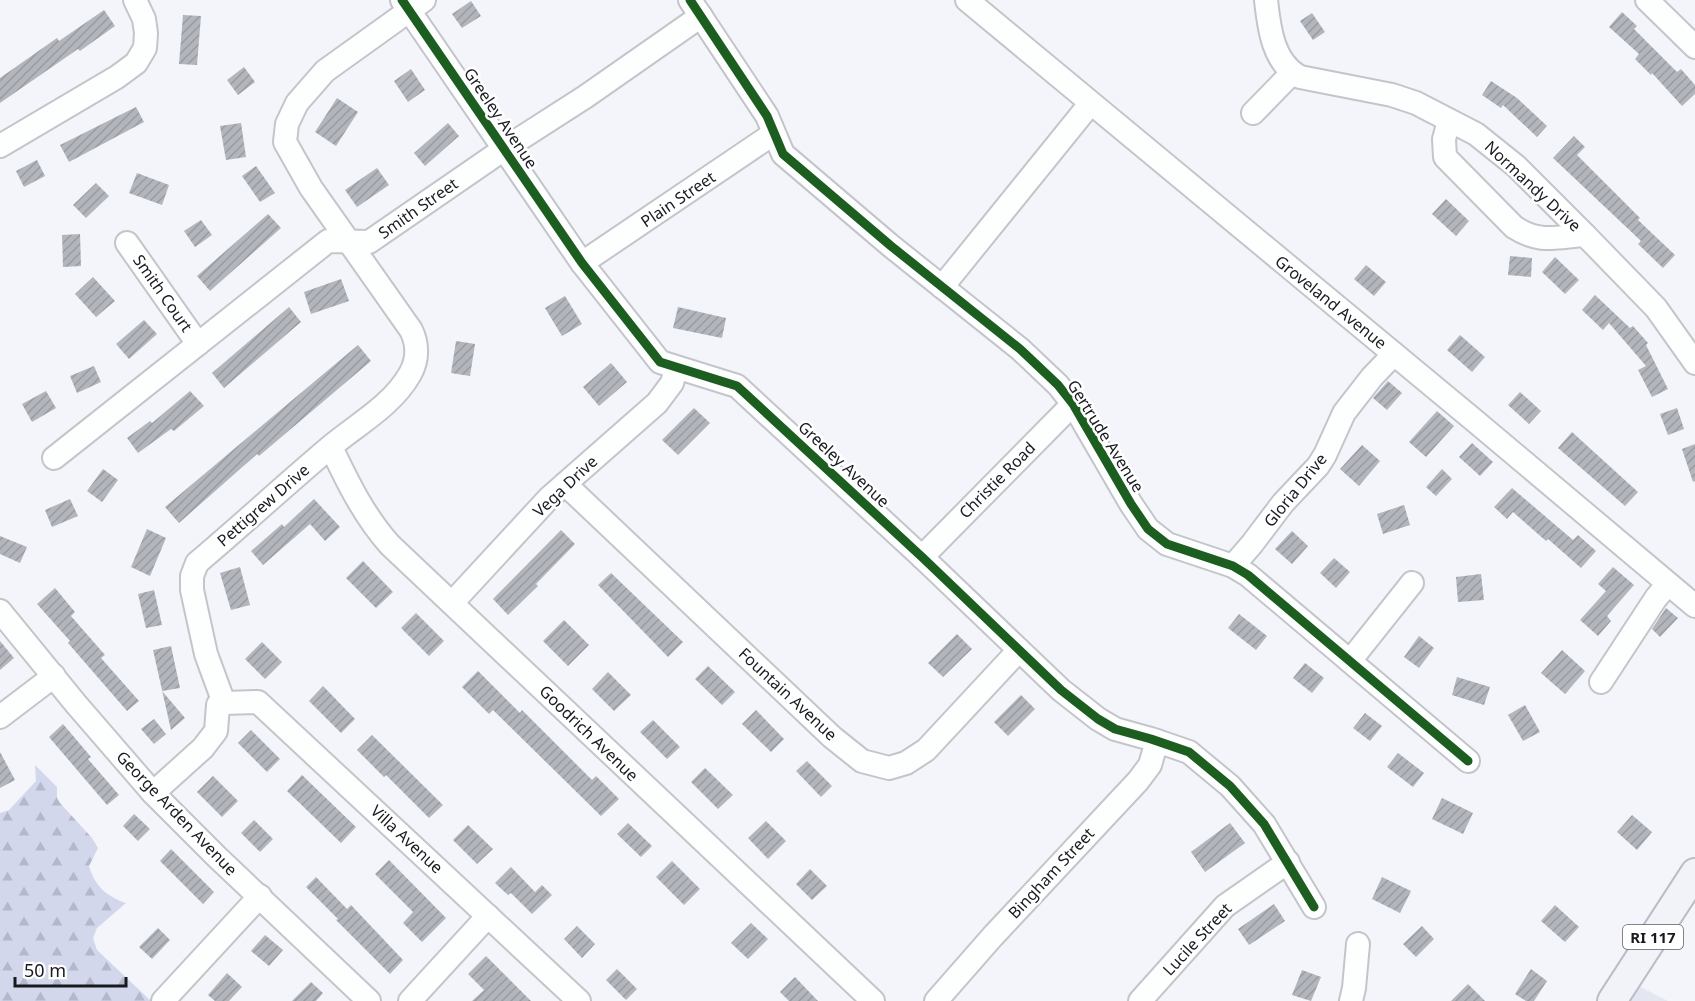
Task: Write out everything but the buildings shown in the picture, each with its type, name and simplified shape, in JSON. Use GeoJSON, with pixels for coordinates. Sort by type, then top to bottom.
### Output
{"type":"FeatureCollection","features":[{"type":"Feature","properties":{"kind":"main road","name":"RI 117"},"geometry":{"type":"LineString","coordinates":[[1612,1001],[1695,873]]}},
{"type":"Feature","properties":{"kind":"street"},"geometry":{"type":"LineString","coordinates":[[0,146],[117,77],[136,63],[145,48],[146,33],[144,19],[135,0]]}},
{"type":"Feature","properties":{"kind":"street","name":"Groveland Avenue"},"geometry":{"type":"LineString","coordinates":[[967,0],[1668,584],[1693,601]]}},
{"type":"Feature","properties":{"kind":"street"},"geometry":{"type":"LineString","coordinates":[[1252,113],[1292,73],[1284,65],[1276,48],[1269,24],[1266,0]]}},
{"type":"Feature","properties":{"kind":"street"},"geometry":{"type":"LineString","coordinates":[[1647,0],[1695,47]]}},
{"type":"Feature","properties":{"kind":"street","name":"Greeley Avenue"},"geometry":{"type":"LineString","coordinates":[[412,4],[504,149],[582,263],[660,362],[676,369],[737,386],[922,557],[1061,690],[1098,719],[1115,729],[1189,752],[1230,786],[1264,824],[1314,907]]}},
{"type":"Feature","properties":{"kind":"street","name":"Pettigrew Drive"},"geometry":{"type":"LineString","coordinates":[[224,703],[206,654],[192,590],[192,576],[198,563],[331,447],[392,398],[411,373],[416,357],[417,342],[411,330],[311,189],[285,142],[287,124],[297,103],[325,71],[412,4]]}},
{"type":"Feature","properties":{"kind":"street","name":"Smith Street"},"geometry":{"type":"LineString","coordinates":[[54,458],[328,241],[369,242],[504,149],[585,97],[695,8]]}},
{"type":"Feature","properties":{"kind":"street","name":"Gertrude Avenue"},"geometry":{"type":"LineString","coordinates":[[695,8],[767,116],[783,154],[1020,349],[1058,385],[1073,404],[1131,504],[1149,529],[1174,547],[1233,566],[1248,575],[1468,761]]}},
{"type":"Feature","properties":{"kind":"street","name":"Normandy Drive"},"geometry":{"type":"LineString","coordinates":[[1292,73],[1300,77],[1392,95],[1416,103],[1476,134],[1497,149],[1556,203],[1656,308],[1695,363]]}},
{"type":"Feature","properties":{"kind":"street"},"geometry":{"type":"LineString","coordinates":[[942,286],[1090,104]]}},
{"type":"Feature","properties":{"kind":"street","name":"Normandy Drive"},"geometry":{"type":"LineString","coordinates":[[1449,121],[1444,139],[1444,151],[1449,162],[1522,234],[1535,238],[1585,235]]}},
{"type":"Feature","properties":{"kind":"street","name":"Plain Street"},"geometry":{"type":"LineString","coordinates":[[582,263],[773,134]]}},
{"type":"Feature","properties":{"kind":"street","name":"Smith Court"},"geometry":{"type":"LineString","coordinates":[[127,243],[198,344]]}},
{"type":"Feature","properties":{"kind":"street","name":"Gloria Drive"},"geometry":{"type":"LineString","coordinates":[[1233,566],[1283,503],[1318,466],[1344,413],[1372,377],[1394,354]]}},
{"type":"Feature","properties":{"kind":"street","name":"Vega Drive"},"geometry":{"type":"LineString","coordinates":[[452,603],[549,498],[657,403],[672,383],[676,369]]}},
{"type":"Feature","properties":{"kind":"street","name":"Christie Road"},"geometry":{"type":"LineString","coordinates":[[922,557],[1073,404]]}},
{"type":"Feature","properties":{"kind":"street","name":"Goodrich Avenue"},"geometry":{"type":"LineString","coordinates":[[331,447],[373,527],[390,545],[873,1001]]}},
{"type":"Feature","properties":{"kind":"street","name":"Fountain Avenue"},"geometry":{"type":"LineString","coordinates":[[565,484],[832,737],[861,761],[889,768],[906,764],[926,750],[1019,650]]}},
{"type":"Feature","properties":{"kind":"street"},"geometry":{"type":"LineString","coordinates":[[1350,661],[1412,583]]}},
{"type":"Feature","properties":{"kind":"street"},"geometry":{"type":"LineString","coordinates":[[1600,682],[1656,598],[1668,584]]}},
{"type":"Feature","properties":{"kind":"street","name":"George Arden Avenue"},"geometry":{"type":"LineString","coordinates":[[0,611],[153,793],[368,1001]]}},
{"type":"Feature","properties":{"kind":"street"},"geometry":{"type":"LineString","coordinates":[[0,717],[54,676]]}},
{"type":"Feature","properties":{"kind":"street","name":"Villa Avenue"},"geometry":{"type":"LineString","coordinates":[[224,703],[258,702],[579,1001]]}},
{"type":"Feature","properties":{"kind":"street"},"geometry":{"type":"LineString","coordinates":[[153,793],[203,748],[216,731],[218,705],[224,703]]}},
{"type":"Feature","properties":{"kind":"street","name":"Bingham Street"},"geometry":{"type":"LineString","coordinates":[[936,1001],[993,936],[1138,782],[1150,765],[1157,741]]}},
{"type":"Feature","properties":{"kind":"street","name":"Lucile Street"},"geometry":{"type":"LineString","coordinates":[[1140,1001],[1225,906],[1288,861]]}},
{"type":"Feature","properties":{"kind":"street"},"geometry":{"type":"LineString","coordinates":[[163,1001],[260,896]]}},
{"type":"Feature","properties":{"kind":"street"},"geometry":{"type":"LineString","coordinates":[[410,1001],[488,916]]}},
{"type":"Feature","properties":{"kind":"street"},"geometry":{"type":"LineString","coordinates":[[1351,1001],[1358,944]]}},
{"type":"Feature","properties":{"kind":"shaded area"},"geometry":{"type":"Polygon","coordinates":[[[1625,979],[1668,1001],[1611,1001],[1625,979]]]}},
{"type":"Feature","properties":{"kind":"green space"},"geometry":{"type":"Polygon","coordinates":[[[35,765],[57,787],[57,798],[60,803],[92,838],[98,848],[89,866],[94,879],[107,893],[126,903],[97,928],[93,938],[97,950],[151,1001],[0,1001],[0,813],[9,810],[36,781],[35,765]]]}},
{"type":"Feature","properties":{"kind":"cycle path"},"geometry":{"type":"LineString","coordinates":[[402,0],[582,263],[660,362],[737,386],[922,557],[1061,690],[1098,719],[1115,729],[1189,752],[1230,786],[1264,824],[1314,907]]}},
{"type":"Feature","properties":{"kind":"cycle path"},"geometry":{"type":"LineString","coordinates":[[690,0],[767,116],[783,154],[891,246],[1020,349],[1058,385],[1073,404],[1148,529],[1167,544],[1233,566],[1248,575],[1468,761]]}}]}
